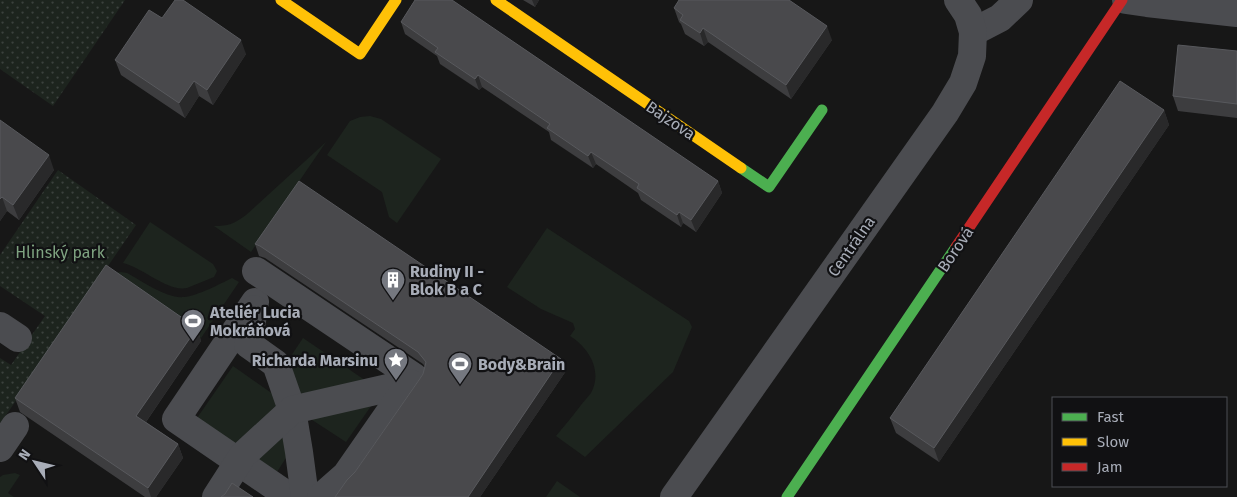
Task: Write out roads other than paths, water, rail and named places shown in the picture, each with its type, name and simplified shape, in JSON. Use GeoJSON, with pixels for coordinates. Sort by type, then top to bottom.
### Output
{"type":"FeatureCollection","features":[{"type":"Feature","properties":{"kind":"street"},"geometry":{"type":"LineString","coordinates":[[281,0],[360,54],[396,0]]}},
{"type":"Feature","properties":{"kind":"street","name":"Bajzova"},"geometry":{"type":"LineString","coordinates":[[496,0],[769,187],[822,110]]}},
{"type":"Feature","properties":{"kind":"street"},"geometry":{"type":"LineString","coordinates":[[958,0],[968,15],[973,32],[1000,18],[1019,0]]}},
{"type":"Feature","properties":{"kind":"street","name":"Borová"},"geometry":{"type":"LineString","coordinates":[[788,497],[1122,0]]}},
{"type":"Feature","properties":{"kind":"street"},"geometry":{"type":"LineString","coordinates":[[1126,0],[1147,4],[1237,13]]}},
{"type":"Feature","properties":{"kind":"street","name":"Centrálna"},"geometry":{"type":"LineString","coordinates":[[674,497],[945,113],[963,83],[972,56],[973,32]]}},
{"type":"Feature","properties":{"kind":"street"},"geometry":{"type":"LineString","coordinates":[[305,497],[300,452],[292,410],[276,364],[248,344],[255,302],[256,271],[414,377],[346,474],[320,497]]}},
{"type":"Feature","properties":{"kind":"street"},"geometry":{"type":"LineString","coordinates":[[255,302],[177,397],[176,419],[290,497]]}},
{"type":"Feature","properties":{"kind":"street"},"geometry":{"type":"LineString","coordinates":[[216,497],[243,455],[292,410],[410,383]]}},
{"type":"Feature","properties":{"kind":"street"},"geometry":{"type":"LineString","coordinates":[[0,448],[15,426]]}},
{"type":"Feature","properties":{"kind":"place","name":"Rudiny II - Blok B a C"},"geometry":{"type":"Point","coordinates":[393,301]}},
{"type":"Feature","properties":{"kind":"place","name":"Ateliér Lucia Mokráňová"},"geometry":{"type":"Point","coordinates":[193,342]}},
{"type":"Feature","properties":{"kind":"place","name":"Richarda Marsinu"},"geometry":{"type":"Point","coordinates":[396,381]}},
{"type":"Feature","properties":{"kind":"place","name":"Body&Brain"},"geometry":{"type":"Point","coordinates":[460,385]}},
{"type":"Feature","properties":{"kind":"park label","name":"Hlinský park"},"geometry":{"type":"Point","coordinates":[60,252]}}]}
